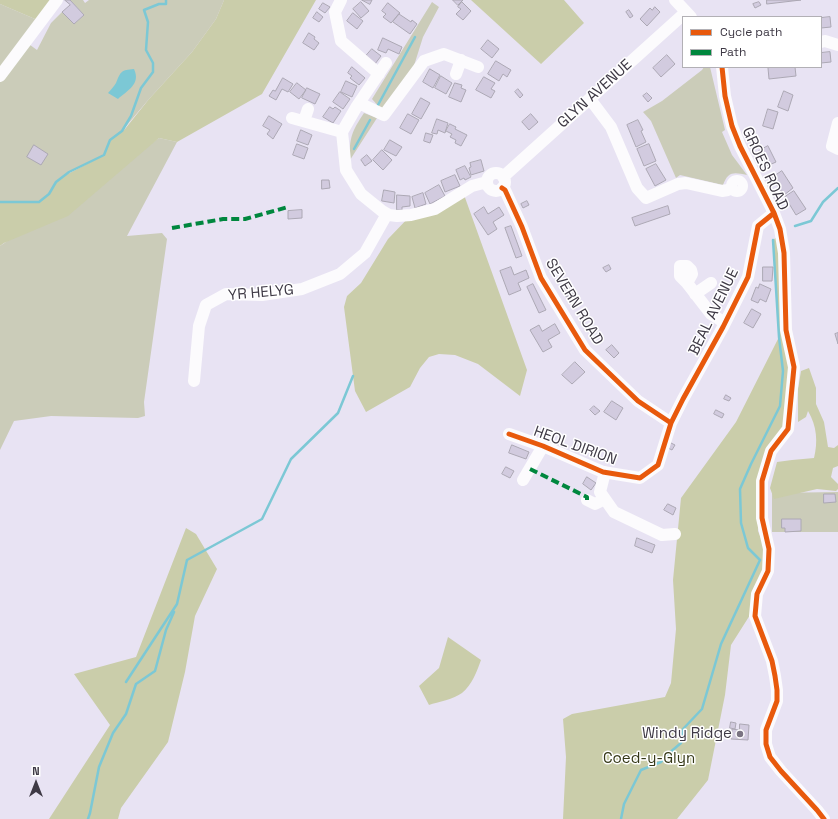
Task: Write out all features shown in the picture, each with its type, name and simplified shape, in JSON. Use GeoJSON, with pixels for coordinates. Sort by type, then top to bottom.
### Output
{"type":"FeatureCollection","features":[{"type":"Feature","properties":{"kind":"street"},"geometry":{"type":"LineString","coordinates":[[0,76],[57,0]]}},
{"type":"Feature","properties":{"kind":"street"},"geometry":{"type":"LineString","coordinates":[[341,0],[335,12],[341,41],[379,74]]}},
{"type":"Feature","properties":{"kind":"street"},"geometry":{"type":"LineString","coordinates":[[675,0],[689,15]]}},
{"type":"Feature","properties":{"kind":"street","name":"GLYN AVENUE"},"geometry":{"type":"LineString","coordinates":[[503,182],[590,98],[682,21]]}},
{"type":"Feature","properties":{"kind":"street"},"geometry":{"type":"LineString","coordinates":[[822,42],[825,41],[838,45]]}},
{"type":"Feature","properties":{"kind":"street"},"geometry":{"type":"LineString","coordinates":[[359,103],[384,115],[424,61],[444,54],[478,67]]}},
{"type":"Feature","properties":{"kind":"street"},"geometry":{"type":"LineString","coordinates":[[456,74],[461,60]]}},
{"type":"Feature","properties":{"kind":"street"},"geometry":{"type":"LineString","coordinates":[[386,63],[359,103],[342,132],[346,170],[361,194],[387,214],[397,216],[411,215],[435,209],[472,186],[487,182],[493,173],[499,173],[503,182]]}},
{"type":"Feature","properties":{"kind":"street","name":"GROES ROAD"},"geometry":{"type":"LineString","coordinates":[[722,68],[725,96],[732,126],[740,146],[774,213],[780,230],[784,253],[786,330],[794,367],[788,429],[772,451],[762,482],[762,518],[769,549],[768,571],[757,594],[755,616],[772,661],[777,701],[766,730],[766,744],[770,758],[824,819]]}},
{"type":"Feature","properties":{"kind":"street"},"geometry":{"type":"LineString","coordinates":[[590,98],[611,127],[637,188],[646,198],[678,184],[686,183],[722,191],[732,188]]}},
{"type":"Feature","properties":{"kind":"street"},"geometry":{"type":"LineString","coordinates":[[308,109],[298,120],[342,132]]}},
{"type":"Feature","properties":{"kind":"street"},"geometry":{"type":"LineString","coordinates":[[838,123],[832,146],[838,149]]}},
{"type":"Feature","properties":{"kind":"street","name":"SEVERN ROAD"},"geometry":{"type":"LineString","coordinates":[[503,182],[541,278],[585,350],[638,401],[671,423]]}},
{"type":"Feature","properties":{"kind":"street","name":"BEAL AVENUE"},"geometry":{"type":"LineString","coordinates":[[671,423],[748,277],[758,226],[774,213]]}},
{"type":"Feature","properties":{"kind":"street","name":"YR HELYG"},"geometry":{"type":"LineString","coordinates":[[194,381],[199,326],[206,305],[226,294],[262,295],[302,289],[340,274],[365,253],[387,214]]}},
{"type":"Feature","properties":{"kind":"street"},"geometry":{"type":"LineString","coordinates":[[687,283],[711,314],[725,323]]}},
{"type":"Feature","properties":{"kind":"street"},"geometry":{"type":"LineString","coordinates":[[695,294],[711,283]]}},
{"type":"Feature","properties":{"kind":"street","name":"HEOL DIRION"},"geometry":{"type":"LineString","coordinates":[[509,434],[543,446],[605,472],[640,478],[658,465],[671,423]]}},
{"type":"Feature","properties":{"kind":"street","name":"HEOL DIRION"},"geometry":{"type":"LineString","coordinates":[[523,480],[543,446]]}},
{"type":"Feature","properties":{"kind":"street"},"geometry":{"type":"LineString","coordinates":[[605,472],[600,492],[614,512],[641,529],[662,535],[675,534]]}},
{"type":"Feature","properties":{"kind":"street"},"geometry":{"type":"LineString","coordinates":[[586,500],[595,504],[605,499]]}},
{"type":"Feature","properties":{"kind":"green space"},"geometry":{"type":"Polygon","coordinates":[[[0,0],[57,0],[42,22],[0,4],[0,0]]]}},
{"type":"Feature","properties":{"kind":"green space"},"geometry":{"type":"Polygon","coordinates":[[[70,0],[83,0],[85,3],[89,0],[224,0],[216,19],[192,52],[122,131],[110,140],[104,155],[69,172],[56,182],[49,194],[39,202],[0,202],[0,4],[42,22],[26,42],[37,50],[51,23],[62,12],[74,24],[84,15],[70,0]]]}},
{"type":"Feature","properties":{"kind":"green space"},"geometry":{"type":"Polygon","coordinates":[[[224,0],[316,0],[262,94],[177,142],[159,138],[68,216],[0,246],[0,202],[39,202],[49,193],[56,182],[64,176],[104,155],[110,140],[125,129],[149,99],[192,52],[216,19],[224,0]]]}},
{"type":"Feature","properties":{"kind":"green space"},"geometry":{"type":"Polygon","coordinates":[[[471,0],[564,0],[584,23],[541,64],[471,0]]]}},
{"type":"Feature","properties":{"kind":"green space"},"geometry":{"type":"Polygon","coordinates":[[[432,2],[439,7],[423,37],[412,72],[385,109],[380,108],[372,99],[432,2]]]}},
{"type":"Feature","properties":{"kind":"green space"},"geometry":{"type":"Polygon","coordinates":[[[703,68],[710,68],[725,130],[722,132],[732,155],[747,175],[735,173],[729,175],[723,185],[680,175],[676,178],[651,121],[643,112],[662,101],[703,68]]]}},
{"type":"Feature","properties":{"kind":"green space"},"geometry":{"type":"Polygon","coordinates":[[[364,113],[377,118],[350,160],[352,135],[364,113]]]}},
{"type":"Feature","properties":{"kind":"green space"},"geometry":{"type":"Polygon","coordinates":[[[159,138],[177,142],[127,236],[162,233],[167,239],[144,402],[145,416],[138,418],[51,416],[14,421],[0,450],[0,246],[159,138]]]}},
{"type":"Feature","properties":{"kind":"green space"},"geometry":{"type":"Polygon","coordinates":[[[463,192],[527,370],[520,396],[478,364],[455,355],[439,354],[429,357],[420,368],[410,387],[366,412],[355,391],[344,307],[347,296],[361,283],[388,239],[411,215],[463,192]]]}},
{"type":"Feature","properties":{"kind":"green space","name":"Coed-y-Glyn"},"geometry":{"type":"Polygon","coordinates":[[[777,237],[791,369],[785,426],[759,480],[758,531],[765,548],[765,570],[750,615],[731,645],[725,695],[708,780],[677,819],[563,819],[566,757],[563,719],[572,714],[665,697],[671,683],[676,629],[673,580],[681,498],[736,422],[779,337],[773,240],[777,237]]]}},
{"type":"Feature","properties":{"kind":"green space"},"geometry":{"type":"Polygon","coordinates":[[[809,368],[816,388],[816,404],[824,422],[828,447],[834,448],[838,445],[838,466],[833,468],[831,477],[838,484],[838,489],[836,491],[817,489],[774,499],[770,488],[777,462],[814,458],[816,434],[808,411],[806,417],[798,422],[798,389],[801,371],[809,368]]]}},
{"type":"Feature","properties":{"kind":"green space"},"geometry":{"type":"Polygon","coordinates":[[[838,492],[838,532],[772,532],[772,493],[838,492]]]}},
{"type":"Feature","properties":{"kind":"green space"},"geometry":{"type":"Polygon","coordinates":[[[186,528],[196,534],[217,569],[195,616],[185,672],[168,742],[121,808],[118,819],[49,819],[110,725],[74,674],[136,657],[186,528]]]}},
{"type":"Feature","properties":{"kind":"green space"},"geometry":{"type":"Polygon","coordinates":[[[448,637],[481,660],[476,673],[466,690],[450,699],[429,705],[419,686],[439,668],[448,637]]]}},
{"type":"Feature","properties":{"kind":"water"},"geometry":{"type":"Polygon","coordinates":[[[134,69],[136,79],[135,83],[129,90],[118,99],[108,93],[122,72],[134,69]]]}},
{"type":"Feature","properties":{"kind":"building"},"geometry":{"type":"Polygon","coordinates":[[[65,0],[70,0],[84,15],[74,24],[62,12],[70,5],[65,0]]]}},
{"type":"Feature","properties":{"kind":"building"},"geometry":{"type":"Polygon","coordinates":[[[362,0],[372,0],[370,4],[362,0]]]}},
{"type":"Feature","properties":{"kind":"building"},"geometry":{"type":"Polygon","coordinates":[[[453,0],[463,0],[458,5],[453,0]]]}},
{"type":"Feature","properties":{"kind":"building"},"geometry":{"type":"Polygon","coordinates":[[[767,0],[801,0],[767,4],[767,0]]]}},
{"type":"Feature","properties":{"kind":"building"},"geometry":{"type":"Polygon","coordinates":[[[361,2],[369,11],[361,18],[353,9],[361,2]]]}},
{"type":"Feature","properties":{"kind":"building"},"geometry":{"type":"Polygon","coordinates":[[[462,2],[471,11],[463,20],[456,14],[461,9],[458,7],[462,2]]]}},
{"type":"Feature","properties":{"kind":"building"},"geometry":{"type":"Polygon","coordinates":[[[759,2],[761,5],[755,8],[753,4],[759,2]]]}},
{"type":"Feature","properties":{"kind":"building"},"geometry":{"type":"Polygon","coordinates":[[[323,3],[330,7],[325,13],[319,9],[323,3]]]}},
{"type":"Feature","properties":{"kind":"building"},"geometry":{"type":"Polygon","coordinates":[[[388,3],[400,13],[391,23],[383,17],[386,14],[382,11],[388,3]]]}},
{"type":"Feature","properties":{"kind":"building"},"geometry":{"type":"Polygon","coordinates":[[[655,7],[660,12],[647,26],[640,19],[650,8],[652,10],[655,7]]]}},
{"type":"Feature","properties":{"kind":"building"},"geometry":{"type":"Polygon","coordinates":[[[629,10],[633,16],[630,18],[626,12],[629,10]]]}},
{"type":"Feature","properties":{"kind":"building"},"geometry":{"type":"Polygon","coordinates":[[[317,12],[323,17],[319,22],[313,18],[317,12]]]}},
{"type":"Feature","properties":{"kind":"building"},"geometry":{"type":"Polygon","coordinates":[[[353,13],[363,21],[357,29],[347,21],[353,13]]]}},
{"type":"Feature","properties":{"kind":"building"},"geometry":{"type":"Polygon","coordinates":[[[399,14],[417,24],[410,34],[393,22],[399,14]]]}},
{"type":"Feature","properties":{"kind":"building"},"geometry":{"type":"Polygon","coordinates":[[[830,17],[831,27],[822,28],[822,18],[830,17]]]}},
{"type":"Feature","properties":{"kind":"building"},"geometry":{"type":"Polygon","coordinates":[[[309,33],[315,37],[314,39],[319,43],[314,50],[303,43],[309,33]]]}},
{"type":"Feature","properties":{"kind":"building"},"geometry":{"type":"Polygon","coordinates":[[[383,38],[402,47],[399,54],[388,49],[386,53],[378,50],[383,38]]]}},
{"type":"Feature","properties":{"kind":"building"},"geometry":{"type":"Polygon","coordinates":[[[488,40],[499,49],[492,58],[481,49],[488,40]]]}},
{"type":"Feature","properties":{"kind":"building"},"geometry":{"type":"Polygon","coordinates":[[[372,49],[381,56],[375,64],[366,56],[372,49]]]}},
{"type":"Feature","properties":{"kind":"building"},"geometry":{"type":"Polygon","coordinates":[[[830,52],[831,62],[822,63],[822,53],[830,52]]]}},
{"type":"Feature","properties":{"kind":"building"},"geometry":{"type":"Polygon","coordinates":[[[667,55],[675,64],[661,77],[653,68],[667,55]]]}},
{"type":"Feature","properties":{"kind":"building"},"geometry":{"type":"Polygon","coordinates":[[[496,61],[511,70],[507,77],[503,74],[499,81],[488,74],[496,61]]]}},
{"type":"Feature","properties":{"kind":"building"},"geometry":{"type":"Polygon","coordinates":[[[352,67],[365,78],[359,85],[350,78],[352,76],[348,73],[352,67]]]}},
{"type":"Feature","properties":{"kind":"building"},"geometry":{"type":"Polygon","coordinates":[[[768,68],[795,68],[796,76],[769,79],[768,68]]]}},
{"type":"Feature","properties":{"kind":"building"},"geometry":{"type":"Polygon","coordinates":[[[430,69],[440,75],[433,88],[423,82],[430,69]]]}},
{"type":"Feature","properties":{"kind":"building"},"geometry":{"type":"Polygon","coordinates":[[[441,76],[452,83],[446,94],[435,88],[441,76]]]}},
{"type":"Feature","properties":{"kind":"building"},"geometry":{"type":"Polygon","coordinates":[[[484,77],[495,83],[491,89],[495,91],[491,98],[476,90],[484,77]]]}},
{"type":"Feature","properties":{"kind":"building"},"geometry":{"type":"Polygon","coordinates":[[[283,78],[293,84],[288,92],[282,89],[276,100],[269,96],[273,90],[275,91],[283,78]]]}},
{"type":"Feature","properties":{"kind":"building"},"geometry":{"type":"Polygon","coordinates":[[[346,81],[357,86],[352,97],[341,92],[346,81]]]}},
{"type":"Feature","properties":{"kind":"building"},"geometry":{"type":"Polygon","coordinates":[[[297,83],[306,90],[299,99],[290,92],[297,83]]]}},
{"type":"Feature","properties":{"kind":"building"},"geometry":{"type":"Polygon","coordinates":[[[455,83],[462,85],[461,88],[466,90],[461,102],[449,97],[455,83]]]}},
{"type":"Feature","properties":{"kind":"building"},"geometry":{"type":"Polygon","coordinates":[[[307,88],[320,94],[315,104],[302,98],[307,88]]]}},
{"type":"Feature","properties":{"kind":"building"},"geometry":{"type":"Polygon","coordinates":[[[518,89],[523,95],[520,98],[515,92],[518,89]]]}},
{"type":"Feature","properties":{"kind":"building"},"geometry":{"type":"Polygon","coordinates":[[[784,91],[793,95],[788,111],[778,107],[784,91]]]}},
{"type":"Feature","properties":{"kind":"building"},"geometry":{"type":"Polygon","coordinates":[[[340,92],[350,99],[343,109],[333,102],[340,92]]]}},
{"type":"Feature","properties":{"kind":"building"},"geometry":{"type":"Polygon","coordinates":[[[647,93],[652,98],[648,102],[643,96],[647,93]]]}},
{"type":"Feature","properties":{"kind":"building"},"geometry":{"type":"Polygon","coordinates":[[[421,98],[430,103],[421,119],[412,114],[421,98]]]}},
{"type":"Feature","properties":{"kind":"building"},"geometry":{"type":"Polygon","coordinates":[[[330,107],[333,109],[335,107],[341,111],[333,123],[323,117],[330,107]]]}},
{"type":"Feature","properties":{"kind":"building"},"geometry":{"type":"Polygon","coordinates":[[[768,109],[778,112],[773,129],[763,126],[768,109]]]}},
{"type":"Feature","properties":{"kind":"building"},"geometry":{"type":"Polygon","coordinates":[[[408,114],[419,120],[411,134],[400,128],[408,114]]]}},
{"type":"Feature","properties":{"kind":"building"},"geometry":{"type":"Polygon","coordinates":[[[531,114],[538,122],[529,130],[522,122],[531,114]]]}},
{"type":"Feature","properties":{"kind":"building"},"geometry":{"type":"Polygon","coordinates":[[[269,116],[282,124],[273,139],[267,134],[270,130],[263,126],[269,116]]]}},
{"type":"Feature","properties":{"kind":"building"},"geometry":{"type":"Polygon","coordinates":[[[437,119],[448,123],[445,133],[438,130],[437,134],[432,133],[437,119]]]}},
{"type":"Feature","properties":{"kind":"building"},"geometry":{"type":"Polygon","coordinates":[[[638,120],[643,130],[641,131],[646,142],[636,147],[627,125],[638,120]]]}},
{"type":"Feature","properties":{"kind":"building"},"geometry":{"type":"Polygon","coordinates":[[[450,124],[456,127],[455,129],[467,135],[461,146],[455,143],[456,140],[450,137],[452,134],[446,131],[450,124]]]}},
{"type":"Feature","properties":{"kind":"building"},"geometry":{"type":"Polygon","coordinates":[[[301,130],[312,135],[308,145],[297,141],[301,130]]]}},
{"type":"Feature","properties":{"kind":"building"},"geometry":{"type":"Polygon","coordinates":[[[426,133],[433,135],[430,143],[424,141],[426,133]]]}},
{"type":"Feature","properties":{"kind":"building"},"geometry":{"type":"Polygon","coordinates":[[[390,140],[402,147],[396,156],[384,150],[390,140]]]}},
{"type":"Feature","properties":{"kind":"building"},"geometry":{"type":"Polygon","coordinates":[[[297,144],[308,148],[304,159],[293,155],[297,144]]]}},
{"type":"Feature","properties":{"kind":"building"},"geometry":{"type":"Polygon","coordinates":[[[649,144],[656,161],[644,166],[637,149],[649,144]]]}},
{"type":"Feature","properties":{"kind":"building"},"geometry":{"type":"Polygon","coordinates":[[[34,145],[48,154],[41,165],[27,157],[34,145]]]}},
{"type":"Feature","properties":{"kind":"building"},"geometry":{"type":"Polygon","coordinates":[[[768,146],[776,162],[767,166],[759,151],[768,146]]]}},
{"type":"Feature","properties":{"kind":"building"},"geometry":{"type":"Polygon","coordinates":[[[382,150],[392,160],[383,170],[373,160],[382,150]]]}},
{"type":"Feature","properties":{"kind":"building"},"geometry":{"type":"Polygon","coordinates":[[[367,155],[372,161],[365,166],[361,160],[367,155]]]}},
{"type":"Feature","properties":{"kind":"building"},"geometry":{"type":"Polygon","coordinates":[[[481,160],[484,171],[471,175],[469,168],[471,167],[470,163],[481,160]]]}},
{"type":"Feature","properties":{"kind":"building"},"geometry":{"type":"Polygon","coordinates":[[[656,164],[666,180],[655,186],[646,169],[656,164]]]}},
{"type":"Feature","properties":{"kind":"building"},"geometry":{"type":"Polygon","coordinates":[[[465,166],[471,177],[465,180],[464,178],[460,180],[456,170],[465,166]]]}},
{"type":"Feature","properties":{"kind":"building"},"geometry":{"type":"Polygon","coordinates":[[[782,171],[793,188],[784,195],[772,178],[782,171]]]}},
{"type":"Feature","properties":{"kind":"building"},"geometry":{"type":"Polygon","coordinates":[[[455,175],[460,186],[445,192],[441,181],[455,175]]]}},
{"type":"Feature","properties":{"kind":"building"},"geometry":{"type":"Polygon","coordinates":[[[322,180],[329,180],[330,188],[322,189],[322,180]]]}},
{"type":"Feature","properties":{"kind":"building"},"geometry":{"type":"Polygon","coordinates":[[[439,185],[445,196],[430,204],[425,193],[439,185]]]}},
{"type":"Feature","properties":{"kind":"building"},"geometry":{"type":"Polygon","coordinates":[[[384,190],[395,192],[394,203],[382,201],[384,190]]]}},
{"type":"Feature","properties":{"kind":"building"},"geometry":{"type":"Polygon","coordinates":[[[794,191],[806,209],[796,215],[785,197],[794,191]]]}},
{"type":"Feature","properties":{"kind":"building"},"geometry":{"type":"Polygon","coordinates":[[[423,193],[426,204],[415,208],[412,197],[423,193]]]}},
{"type":"Feature","properties":{"kind":"building"},"geometry":{"type":"Polygon","coordinates":[[[397,195],[410,196],[410,206],[402,207],[402,210],[397,210],[397,195]]]}},
{"type":"Feature","properties":{"kind":"building"},"geometry":{"type":"Polygon","coordinates":[[[527,201],[529,205],[523,208],[521,204],[527,201]]]}},
{"type":"Feature","properties":{"kind":"building"},"geometry":{"type":"Polygon","coordinates":[[[668,206],[670,214],[635,226],[632,218],[668,206]]]}},
{"type":"Feature","properties":{"kind":"building"},"geometry":{"type":"Polygon","coordinates":[[[484,207],[488,214],[499,207],[504,215],[493,222],[497,229],[488,235],[474,214],[484,207]]]}},
{"type":"Feature","properties":{"kind":"building"},"geometry":{"type":"Polygon","coordinates":[[[302,210],[302,218],[288,219],[288,211],[302,210]]]}},
{"type":"Feature","properties":{"kind":"building"},"geometry":{"type":"Polygon","coordinates":[[[511,226],[522,256],[516,258],[505,228],[511,226]]]}},
{"type":"Feature","properties":{"kind":"building"},"geometry":{"type":"Polygon","coordinates":[[[609,265],[611,269],[606,272],[603,268],[609,265]]]}},
{"type":"Feature","properties":{"kind":"building"},"geometry":{"type":"Polygon","coordinates":[[[511,267],[514,275],[526,270],[529,278],[518,283],[521,290],[509,295],[500,271],[511,267]]]}},
{"type":"Feature","properties":{"kind":"building"},"geometry":{"type":"Polygon","coordinates":[[[763,267],[773,267],[772,281],[763,281],[763,267]]]}},
{"type":"Feature","properties":{"kind":"building"},"geometry":{"type":"Polygon","coordinates":[[[533,284],[546,310],[539,313],[527,287],[533,284]]]}},
{"type":"Feature","properties":{"kind":"building"},"geometry":{"type":"Polygon","coordinates":[[[760,284],[771,289],[766,302],[760,299],[758,303],[751,300],[756,287],[758,288],[760,284]]]}},
{"type":"Feature","properties":{"kind":"building"},"geometry":{"type":"Polygon","coordinates":[[[571,287],[574,294],[566,297],[563,290],[571,287]]]}},
{"type":"Feature","properties":{"kind":"building"},"geometry":{"type":"Polygon","coordinates":[[[752,309],[761,314],[753,328],[744,323],[752,309]]]}},
{"type":"Feature","properties":{"kind":"building"},"geometry":{"type":"Polygon","coordinates":[[[555,324],[560,333],[548,340],[552,347],[543,352],[530,330],[539,325],[542,331],[555,324]]]}},
{"type":"Feature","properties":{"kind":"building"},"geometry":{"type":"Polygon","coordinates":[[[838,333],[838,344],[835,334],[838,333]]]}},
{"type":"Feature","properties":{"kind":"building"},"geometry":{"type":"Polygon","coordinates":[[[612,345],[619,353],[614,358],[606,350],[612,345]]]}},
{"type":"Feature","properties":{"kind":"building"},"geometry":{"type":"Polygon","coordinates":[[[575,362],[585,372],[572,384],[562,375],[575,362]]]}},
{"type":"Feature","properties":{"kind":"building"},"geometry":{"type":"Polygon","coordinates":[[[726,395],[731,398],[729,401],[724,399],[726,395]]]}},
{"type":"Feature","properties":{"kind":"building"},"geometry":{"type":"Polygon","coordinates":[[[612,401],[623,408],[616,420],[604,412],[612,401]]]}},
{"type":"Feature","properties":{"kind":"building"},"geometry":{"type":"Polygon","coordinates":[[[594,406],[600,411],[595,415],[590,410],[594,406]]]}},
{"type":"Feature","properties":{"kind":"building"},"geometry":{"type":"Polygon","coordinates":[[[716,410],[724,414],[722,418],[714,414],[716,410]]]}},
{"type":"Feature","properties":{"kind":"building"},"geometry":{"type":"Polygon","coordinates":[[[671,443],[675,445],[672,450],[668,448],[671,443]]]}},
{"type":"Feature","properties":{"kind":"building"},"geometry":{"type":"Polygon","coordinates":[[[512,445],[529,452],[526,459],[509,453],[512,445]]]}},
{"type":"Feature","properties":{"kind":"building"},"geometry":{"type":"Polygon","coordinates":[[[506,467],[514,471],[510,478],[502,474],[506,467]]]}},
{"type":"Feature","properties":{"kind":"building"},"geometry":{"type":"Polygon","coordinates":[[[587,477],[596,483],[591,490],[583,484],[587,477]]]}},
{"type":"Feature","properties":{"kind":"building"},"geometry":{"type":"Polygon","coordinates":[[[824,494],[835,494],[836,502],[824,503],[824,494]]]}},
{"type":"Feature","properties":{"kind":"building"},"geometry":{"type":"Polygon","coordinates":[[[668,504],[676,508],[673,515],[664,510],[668,504]]]}},
{"type":"Feature","properties":{"kind":"building"},"geometry":{"type":"Polygon","coordinates":[[[782,519],[801,519],[801,531],[785,532],[785,528],[782,528],[782,519]]]}},
{"type":"Feature","properties":{"kind":"building"},"geometry":{"type":"Polygon","coordinates":[[[637,538],[655,545],[652,553],[635,546],[637,538]]]}},
{"type":"Feature","properties":{"kind":"building"},"geometry":{"type":"Polygon","coordinates":[[[731,722],[736,723],[735,729],[730,728],[731,722]]]}},
{"type":"Feature","properties":{"kind":"building","name":"Windy Ridge"},"geometry":{"type":"Polygon","coordinates":[[[740,724],[749,725],[748,740],[731,739],[732,729],[739,730],[740,724]]]}},
{"type":"Feature","properties":{"kind":"waterway"},"geometry":{"type":"LineString","coordinates":[[0,202],[39,202],[49,194],[56,182],[69,172],[104,155],[110,140],[122,131],[131,116],[141,88],[153,72],[153,63],[146,50],[148,22],[144,10],[159,4],[166,4],[166,0]]}},
{"type":"Feature","properties":{"kind":"waterway"},"geometry":{"type":"LineString","coordinates":[[378,105],[415,37]]}},
{"type":"Feature","properties":{"kind":"waterway"},"geometry":{"type":"LineString","coordinates":[[354,149],[370,120]]}},
{"type":"Feature","properties":{"kind":"waterway"},"geometry":{"type":"LineString","coordinates":[[795,226],[811,221],[823,202],[838,188]]}},
{"type":"Feature","properties":{"kind":"waterway"},"geometry":{"type":"LineString","coordinates":[[621,819],[624,804],[641,770],[661,762],[681,743],[683,729],[702,709],[721,644],[760,560],[748,548],[741,523],[740,489],[780,406],[783,371],[779,337],[773,240]]}},
{"type":"Feature","properties":{"kind":"waterway"},"geometry":{"type":"LineString","coordinates":[[126,682],[177,604],[187,560],[262,519],[291,459],[338,413],[353,376]]}},
{"type":"Feature","properties":{"kind":"waterway"},"geometry":{"type":"LineString","coordinates":[[88,819],[99,767],[113,733],[126,714],[136,684],[155,671],[166,630],[174,612]]}},
{"type":"Feature","properties":{"kind":"marked path"},"geometry":{"type":"LineString","coordinates":[[172,228],[223,219],[245,219],[288,207]]}},
{"type":"Feature","properties":{"kind":"marked path"},"geometry":{"type":"LineString","coordinates":[[530,469],[587,497],[587,500]]}},
{"type":"Feature","properties":{"kind":"cycle path"},"geometry":{"type":"LineString","coordinates":[[722,68],[725,96],[732,126],[740,146],[774,213],[780,229],[784,253],[786,330],[794,367],[788,429],[771,451],[762,481],[762,518],[769,549],[768,571],[757,594],[755,616],[772,661],[777,690],[777,701],[766,730],[766,744],[770,757],[824,819]]}},
{"type":"Feature","properties":{"kind":"cycle path"},"geometry":{"type":"LineString","coordinates":[[502,188],[505,190],[522,227],[541,278],[585,350],[638,401],[671,423]]}},
{"type":"Feature","properties":{"kind":"cycle path"},"geometry":{"type":"LineString","coordinates":[[509,434],[543,446],[603,472],[640,478],[658,465],[671,423],[723,327],[748,277],[758,226],[774,213]]}},
{"type":"Feature","properties":{"kind":"place","name":"Windy Ridge"},"geometry":{"type":"Point","coordinates":[740,734]}}]}
